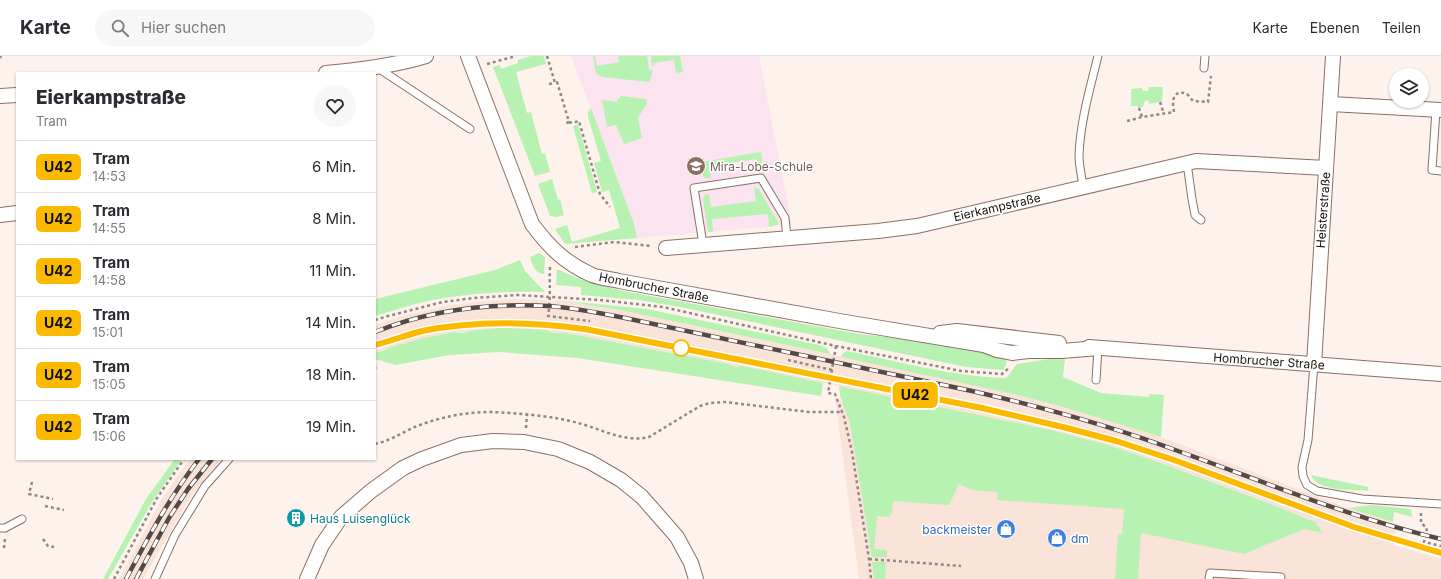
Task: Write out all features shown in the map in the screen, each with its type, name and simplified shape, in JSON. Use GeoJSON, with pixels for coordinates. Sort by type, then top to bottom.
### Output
{"type":"FeatureCollection","features":[{"type":"Feature","properties":{"kind":"street"},"geometry":{"type":"LineString","coordinates":[[336,72],[378,68],[403,63],[426,56]]}},
{"type":"Feature","properties":{"kind":"street","name":"Heisterstraße"},"geometry":{"type":"LineString","coordinates":[[1314,364],[1332,56]]}},
{"type":"Feature","properties":{"kind":"street","name":"Hombrucher Straße"},"geometry":{"type":"LineString","coordinates":[[470,62],[532,224],[557,254],[569,263],[593,275],[619,282],[984,345],[1012,353],[1098,348]]}},
{"type":"Feature","properties":{"kind":"street"},"geometry":{"type":"LineString","coordinates":[[0,96],[16,95]]}},
{"type":"Feature","properties":{"kind":"street"},"geometry":{"type":"LineString","coordinates":[[1330,104],[1438,110]]}},
{"type":"Feature","properties":{"kind":"street","name":"Eierkampstraße"},"geometry":{"type":"LineString","coordinates":[[666,248],[917,226],[1196,161],[1326,168]]}},
{"type":"Feature","properties":{"kind":"street"},"geometry":{"type":"LineString","coordinates":[[0,215],[16,213]]}},
{"type":"Feature","properties":{"kind":"street","name":"Hombrucher Straße"},"geometry":{"type":"LineString","coordinates":[[924,335],[958,331],[1098,348],[1441,374]]}},
{"type":"Feature","properties":{"kind":"street"},"geometry":{"type":"LineString","coordinates":[[307,579],[322,544],[342,518],[371,490],[403,468],[422,459],[461,445],[494,441],[524,442],[558,449],[590,462],[621,480],[642,497],[677,537],[691,563],[696,579]]}},
{"type":"Feature","properties":{"kind":"lane"},"geometry":{"type":"LineString","coordinates":[[1083,187],[1079,158],[1081,139],[1087,99],[1098,56]]}},
{"type":"Feature","properties":{"kind":"lane"},"geometry":{"type":"LineString","coordinates":[[1204,68],[1205,56]]}},
{"type":"Feature","properties":{"kind":"lane"},"geometry":{"type":"LineString","coordinates":[[378,68],[470,129]]}},
{"type":"Feature","properties":{"kind":"lane"},"geometry":{"type":"LineString","coordinates":[[1438,110],[1432,170],[1441,170]]}},
{"type":"Feature","properties":{"kind":"lane"},"geometry":{"type":"LineString","coordinates":[[1187,163],[1195,215],[1200,220]]}},
{"type":"Feature","properties":{"kind":"lane"},"geometry":{"type":"LineString","coordinates":[[703,244],[694,188],[761,178],[785,218],[787,237]]}},
{"type":"Feature","properties":{"kind":"lane"},"geometry":{"type":"LineString","coordinates":[[1096,380],[1098,348]]}},
{"type":"Feature","properties":{"kind":"lane"},"geometry":{"type":"LineString","coordinates":[[1314,364],[1308,440],[1302,467],[1303,476],[1310,487],[1317,491],[1362,499],[1441,504]]}},
{"type":"Feature","properties":{"kind":"lane"},"geometry":{"type":"LineString","coordinates":[[155,579],[179,529],[205,486],[228,460]]}},
{"type":"Feature","properties":{"kind":"lane"},"geometry":{"type":"LineString","coordinates":[[0,528],[5,528],[22,519]]}},
{"type":"Feature","properties":{"kind":"lane"},"geometry":{"type":"LineString","coordinates":[[1209,579],[1210,573],[1281,577]]}},
{"type":"Feature","properties":{"kind":"path"},"geometry":{"type":"LineString","coordinates":[[470,62],[516,56]]}},
{"type":"Feature","properties":{"kind":"path"},"geometry":{"type":"LineString","coordinates":[[547,56],[555,83],[557,82],[569,122]]}},
{"type":"Feature","properties":{"kind":"path"},"geometry":{"type":"LineString","coordinates":[[1127,121],[1174,112],[1173,100],[1180,92],[1187,94],[1193,101],[1208,102],[1211,74],[1204,68]]}},
{"type":"Feature","properties":{"kind":"path"},"geometry":{"type":"LineString","coordinates":[[549,84],[555,83]]}},
{"type":"Feature","properties":{"kind":"path"},"geometry":{"type":"LineString","coordinates":[[1160,102],[1164,114]]}},
{"type":"Feature","properties":{"kind":"path"},"geometry":{"type":"LineString","coordinates":[[1139,108],[1142,117]]}},
{"type":"Feature","properties":{"kind":"path"},"geometry":{"type":"LineString","coordinates":[[564,124],[579,121],[600,194],[610,207]]}},
{"type":"Feature","properties":{"kind":"path"},"geometry":{"type":"LineString","coordinates":[[590,321],[548,316],[551,297],[549,290],[550,263],[557,254],[569,248],[614,242],[666,248]]}},
{"type":"Feature","properties":{"kind":"path"},"geometry":{"type":"LineString","coordinates":[[376,320],[443,302],[502,295],[551,297],[600,300],[663,307],[836,346],[961,371],[1002,374],[1010,368],[1012,353]]}},
{"type":"Feature","properties":{"kind":"path"},"geometry":{"type":"LineString","coordinates":[[836,346],[828,393],[835,394],[842,412],[852,452],[871,579]]}},
{"type":"Feature","properties":{"kind":"path"},"geometry":{"type":"LineString","coordinates":[[788,360],[832,370]]}},
{"type":"Feature","properties":{"kind":"path"},"geometry":{"type":"LineString","coordinates":[[376,444],[439,418],[464,413],[492,412],[555,418],[578,422],[607,432],[640,439],[649,437],[700,406],[710,403],[725,402],[809,412],[842,412]]}},
{"type":"Feature","properties":{"kind":"path"},"geometry":{"type":"LineString","coordinates":[[114,579],[157,498],[183,460]]}},
{"type":"Feature","properties":{"kind":"path"},"geometry":{"type":"LineString","coordinates":[[32,482],[29,494],[53,499]]}},
{"type":"Feature","properties":{"kind":"path"},"geometry":{"type":"LineString","coordinates":[[1422,503],[1421,523],[1426,528],[1424,542],[1441,546]]}},
{"type":"Feature","properties":{"kind":"path"},"geometry":{"type":"LineString","coordinates":[[45,506],[64,510]]}},
{"type":"Feature","properties":{"kind":"path"},"geometry":{"type":"LineString","coordinates":[[43,539],[48,546],[54,547]]}},
{"type":"Feature","properties":{"kind":"path"},"geometry":{"type":"LineString","coordinates":[[869,560],[961,566]]}},
{"type":"Feature","properties":{"kind":"shaded area","name":"Mira-Lobe-Schule"},"geometry":{"type":"Polygon","coordinates":[[[571,56],[759,56],[792,225],[637,238],[634,224],[571,56]]]}},
{"type":"Feature","properties":{"kind":"shaded area"},"geometry":{"type":"Polygon","coordinates":[[[506,299],[544,300],[556,302],[556,300],[620,310],[928,375],[1060,406],[1161,437],[1348,508],[1398,524],[1393,545],[1441,559],[1441,579],[859,579],[835,398],[887,427],[1322,533],[1315,522],[1158,462],[1108,445],[1051,430],[743,366],[735,367],[729,364],[566,333],[553,333],[546,330],[454,332],[388,348],[381,352],[376,352],[376,325],[398,317],[450,305],[506,299]]]}},
{"type":"Feature","properties":{"kind":"shaded area"},"geometry":{"type":"Polygon","coordinates":[[[189,460],[220,460],[191,496],[143,579],[119,579],[162,499],[189,460]]]}},
{"type":"Feature","properties":{"kind":"green space"},"geometry":{"type":"Polygon","coordinates":[[[531,56],[544,56],[546,64],[516,72],[527,113],[531,112],[542,154],[545,153],[550,172],[535,176],[493,67],[500,65],[501,69],[518,63],[518,60],[531,56]]]}},
{"type":"Feature","properties":{"kind":"green space"},"geometry":{"type":"Polygon","coordinates":[[[593,56],[595,56],[597,66],[619,62],[618,56],[647,56],[649,70],[653,70],[650,80],[649,82],[602,77],[596,73],[593,56]]]}},
{"type":"Feature","properties":{"kind":"green space"},"geometry":{"type":"Polygon","coordinates":[[[651,56],[680,56],[683,72],[676,73],[674,60],[654,63],[654,66],[652,66],[651,56]]]}},
{"type":"Feature","properties":{"kind":"green space"},"geometry":{"type":"Polygon","coordinates":[[[1149,87],[1163,87],[1162,101],[1149,104],[1148,100],[1145,101],[1143,107],[1138,108],[1137,106],[1131,106],[1131,89],[1142,88],[1143,91],[1148,91],[1149,87]]]}},
{"type":"Feature","properties":{"kind":"green space"},"geometry":{"type":"Polygon","coordinates":[[[621,96],[646,99],[647,104],[638,117],[642,138],[624,144],[616,125],[607,127],[602,100],[616,102],[621,96]]]}},
{"type":"Feature","properties":{"kind":"green space"},"geometry":{"type":"Polygon","coordinates":[[[591,108],[634,224],[637,238],[565,244],[555,229],[567,225],[572,242],[620,228],[609,190],[602,192],[594,163],[601,161],[588,117],[588,112],[591,108]]]}},
{"type":"Feature","properties":{"kind":"green space"},"geometry":{"type":"Polygon","coordinates":[[[578,124],[597,192],[592,193],[573,126],[578,124]]]}},
{"type":"Feature","properties":{"kind":"green space"},"geometry":{"type":"Polygon","coordinates":[[[761,152],[763,168],[758,171],[756,159],[709,166],[711,178],[706,178],[703,176],[701,162],[761,152]]]}},
{"type":"Feature","properties":{"kind":"green space"},"geometry":{"type":"Polygon","coordinates":[[[552,179],[558,200],[560,199],[564,215],[557,217],[550,216],[538,184],[552,179]]]}},
{"type":"Feature","properties":{"kind":"green space"},"geometry":{"type":"Polygon","coordinates":[[[754,187],[759,189],[779,224],[769,227],[768,214],[712,219],[713,232],[708,232],[703,199],[705,195],[709,194],[711,207],[756,201],[754,187]]]}},
{"type":"Feature","properties":{"kind":"green space"},"geometry":{"type":"Polygon","coordinates":[[[539,253],[545,257],[544,274],[541,274],[536,270],[530,257],[539,253]]]}},
{"type":"Feature","properties":{"kind":"green space"},"geometry":{"type":"Polygon","coordinates":[[[520,260],[525,271],[545,292],[501,292],[457,296],[421,303],[376,316],[376,299],[495,270],[520,260]]]}},
{"type":"Feature","properties":{"kind":"green space"},"geometry":{"type":"Polygon","coordinates":[[[557,269],[581,279],[623,291],[859,334],[961,345],[1007,357],[1006,365],[1003,370],[966,367],[685,308],[639,300],[581,295],[581,287],[556,285],[557,269]]]}},
{"type":"Feature","properties":{"kind":"green space"},"geometry":{"type":"Polygon","coordinates":[[[556,300],[647,309],[819,345],[827,348],[830,354],[620,310],[556,300]]]}},
{"type":"Feature","properties":{"kind":"green space"},"geometry":{"type":"Polygon","coordinates":[[[502,328],[546,330],[553,333],[566,333],[729,364],[735,367],[743,366],[823,383],[821,396],[577,358],[499,352],[449,355],[396,365],[376,359],[376,352],[381,352],[388,348],[420,339],[454,332],[462,333],[502,328]]]}},
{"type":"Feature","properties":{"kind":"green space"},"geometry":{"type":"Polygon","coordinates":[[[847,351],[946,372],[1006,378],[1018,364],[1056,358],[1065,359],[1063,377],[1101,393],[1149,397],[1149,394],[1164,395],[1161,437],[1060,406],[1009,393],[841,357],[843,353],[847,351]]]}},
{"type":"Feature","properties":{"kind":"green space"},"geometry":{"type":"Polygon","coordinates":[[[839,386],[1051,430],[1108,445],[1158,462],[1315,522],[1323,533],[1304,529],[1244,554],[1141,533],[1138,579],[1115,579],[1118,535],[1122,534],[1124,509],[997,500],[998,492],[972,490],[959,484],[949,505],[893,501],[892,514],[890,514],[890,517],[877,516],[874,549],[887,550],[887,557],[872,557],[850,423],[840,396],[839,386]]]}},
{"type":"Feature","properties":{"kind":"green space"},"geometry":{"type":"Polygon","coordinates":[[[174,460],[181,460],[152,502],[108,579],[103,579],[146,499],[174,460]]]}},
{"type":"Feature","properties":{"kind":"green space"},"geometry":{"type":"Polygon","coordinates":[[[1311,475],[1368,487],[1368,491],[1345,490],[1328,487],[1320,484],[1311,475]]]}},
{"type":"Feature","properties":{"kind":"green space"},"geometry":{"type":"Polygon","coordinates":[[[1371,505],[1411,509],[1412,517],[1394,512],[1393,522],[1348,508],[1371,505]]]}},
{"type":"Feature","properties":{"kind":"green space"},"geometry":{"type":"Polygon","coordinates":[[[872,562],[886,562],[885,579],[874,579],[872,562]]]}},
{"type":"Feature","properties":{"kind":"railway"},"geometry":{"type":"LineString","coordinates":[[376,332],[396,324],[438,313],[483,307],[527,305],[549,306],[606,314],[972,391],[1050,410],[1153,442],[1374,521],[1441,539]]}},
{"type":"Feature","properties":{"kind":"railway"},"geometry":{"type":"LineString","coordinates":[[376,345],[422,331],[463,325],[504,323],[585,329],[966,405],[1083,432],[1195,467],[1358,528],[1441,553]]}},
{"type":"Feature","properties":{"kind":"railway"},"geometry":{"type":"LineString","coordinates":[[126,579],[151,532],[198,460]]}},
{"type":"Feature","properties":{"kind":"railway"},"geometry":{"type":"LineString","coordinates":[[136,579],[169,518],[188,489],[211,460]]}},
{"type":"Feature","properties":{"kind":"tram line","name":"U42"},"geometry":{"type":"LineString","coordinates":[[376,345],[422,332],[462,325],[517,322],[585,329],[1025,417],[1116,441],[1174,460],[1354,527],[1441,553]]}},
{"type":"Feature","properties":{"kind":"place","name":"Mira-Lobe-Schule"},"geometry":{"type":"Point","coordinates":[696,166]}},
{"type":"Feature","properties":{"kind":"place","name":"Haus Luisenglück"},"geometry":{"type":"Point","coordinates":[296,518]}},
{"type":"Feature","properties":{"kind":"place","name":"backmeister"},"geometry":{"type":"Point","coordinates":[1006,529]}},
{"type":"Feature","properties":{"kind":"place","name":"dm"},"geometry":{"type":"Point","coordinates":[1057,538]}}]}
